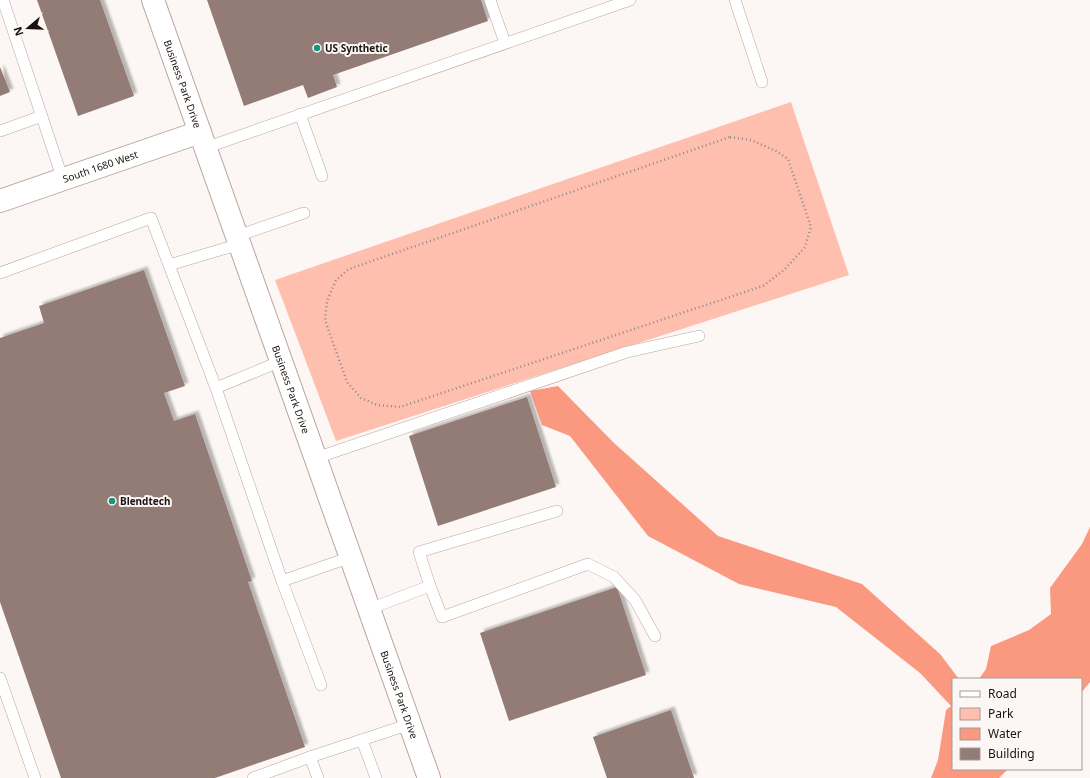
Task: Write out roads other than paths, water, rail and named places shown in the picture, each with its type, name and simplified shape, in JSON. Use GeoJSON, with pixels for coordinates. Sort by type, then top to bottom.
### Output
{"type":"FeatureCollection","features":[{"type":"Feature","properties":{"kind":"street","name":"Business Park Drive"},"geometry":{"type":"LineString","coordinates":[[153,0],[429,778]]}},
{"type":"Feature","properties":{"kind":"street","name":"South 1680 West"},"geometry":{"type":"LineString","coordinates":[[0,201],[63,180],[203,140]]}},
{"type":"Feature","properties":{"kind":"lane"},"geometry":{"type":"LineString","coordinates":[[3,0],[63,180]]}},
{"type":"Feature","properties":{"kind":"lane"},"geometry":{"type":"LineString","coordinates":[[490,0],[505,43]]}},
{"type":"Feature","properties":{"kind":"lane"},"geometry":{"type":"LineString","coordinates":[[203,140],[300,114],[630,0]]}},
{"type":"Feature","properties":{"kind":"lane"},"geometry":{"type":"LineString","coordinates":[[735,0],[762,82]]}},
{"type":"Feature","properties":{"kind":"lane"},"geometry":{"type":"LineString","coordinates":[[300,114],[322,176]]}},
{"type":"Feature","properties":{"kind":"lane"},"geometry":{"type":"LineString","coordinates":[[0,131],[42,116]]}},
{"type":"Feature","properties":{"kind":"lane"},"geometry":{"type":"LineString","coordinates":[[169,265],[238,240],[304,213]]}},
{"type":"Feature","properties":{"kind":"lane"},"geometry":{"type":"LineString","coordinates":[[0,273],[151,218],[216,388],[282,581],[321,685]]}},
{"type":"Feature","properties":{"kind":"lane"},"geometry":{"type":"LineString","coordinates":[[316,458],[627,352],[699,336]]}},
{"type":"Feature","properties":{"kind":"lane"},"geometry":{"type":"LineString","coordinates":[[216,388],[281,361]]}},
{"type":"Feature","properties":{"kind":"lane"},"geometry":{"type":"LineString","coordinates":[[557,511],[419,552],[442,617],[588,564],[614,577],[635,600],[655,636]]}},
{"type":"Feature","properties":{"kind":"lane"},"geometry":{"type":"LineString","coordinates":[[282,581],[351,557]]}},
{"type":"Feature","properties":{"kind":"lane"},"geometry":{"type":"LineString","coordinates":[[369,609],[430,586]]}},
{"type":"Feature","properties":{"kind":"lane"},"geometry":{"type":"LineString","coordinates":[[0,678],[35,778]]}},
{"type":"Feature","properties":{"kind":"lane"},"geometry":{"type":"LineString","coordinates":[[253,778],[310,757],[410,724]]}},
{"type":"Feature","properties":{"kind":"lane"},"geometry":{"type":"LineString","coordinates":[[362,740],[376,778]]}},
{"type":"Feature","properties":{"kind":"lane"},"geometry":{"type":"LineString","coordinates":[[310,757],[318,778]]}},
{"type":"Feature","properties":{"kind":"water"},"geometry":{"type":"Polygon","coordinates":[[[558,386],[614,443],[718,536],[862,584],[940,654],[958,678],[952,678],[952,770],[1007,770],[999,778],[931,778],[938,760],[946,710],[951,706],[920,673],[836,607],[739,584],[648,536],[570,436],[542,425],[530,391],[558,386]]]}},
{"type":"Feature","properties":{"kind":"water"},"geometry":{"type":"Polygon","coordinates":[[[1090,527],[1090,682],[1082,692],[1082,678],[980,678],[986,669],[991,646],[1029,630],[1051,614],[1050,588],[1082,544],[1090,527]]]}},
{"type":"Feature","properties":{"kind":"place","name":"US Synthetic"},"geometry":{"type":"Point","coordinates":[317,48]}},
{"type":"Feature","properties":{"kind":"place","name":"Blendtech"},"geometry":{"type":"Point","coordinates":[112,501]}}]}
